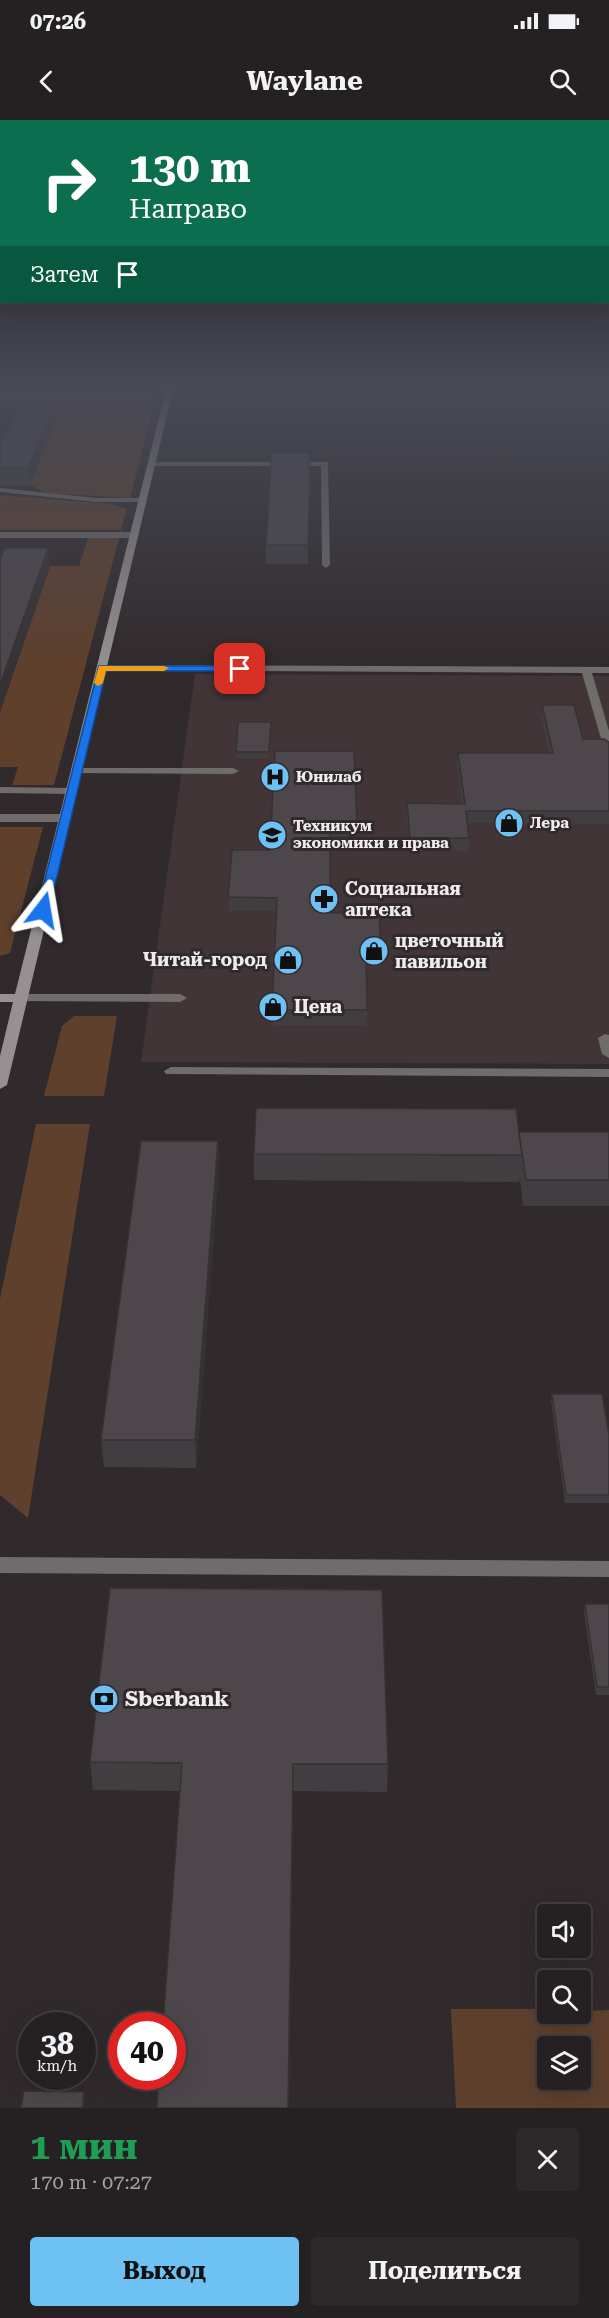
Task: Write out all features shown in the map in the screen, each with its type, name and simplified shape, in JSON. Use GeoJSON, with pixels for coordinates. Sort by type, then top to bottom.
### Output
{"type":"FeatureCollection","features":[{"type":"Feature","properties":{"kind":"street"},"geometry":{"type":"LineString","coordinates":[[0,1085],[147,483]]}},
{"type":"Feature","properties":{"kind":"street"},"geometry":{"type":"LineString","coordinates":[[0,998],[21,998]]}},
{"type":"Feature","properties":{"kind":"lane"},"geometry":{"type":"LineString","coordinates":[[325,483],[326,565]]}},
{"type":"Feature","properties":{"kind":"lane"},"geometry":{"type":"LineString","coordinates":[[0,490],[96,500],[143,500]]}},
{"type":"Feature","properties":{"kind":"lane"},"geometry":{"type":"LineString","coordinates":[[0,535],[135,535]]}},
{"type":"Feature","properties":{"kind":"lane"},"geometry":{"type":"LineString","coordinates":[[102,668],[609,670]]}},
{"type":"Feature","properties":{"kind":"lane"},"geometry":{"type":"LineString","coordinates":[[586,670],[609,749]]}},
{"type":"Feature","properties":{"kind":"lane"},"geometry":{"type":"LineString","coordinates":[[77,771],[232,771]]}},
{"type":"Feature","properties":{"kind":"lane"},"geometry":{"type":"LineString","coordinates":[[0,790],[72,790]]}},
{"type":"Feature","properties":{"kind":"lane"},"geometry":{"type":"LineString","coordinates":[[0,818],[65,818]]}},
{"type":"Feature","properties":{"kind":"lane"},"geometry":{"type":"LineString","coordinates":[[21,998],[180,999]]}},
{"type":"Feature","properties":{"kind":"lane"},"geometry":{"type":"LineString","coordinates":[[605,1038],[609,1054]]}},
{"type":"Feature","properties":{"kind":"lane"},"geometry":{"type":"LineString","coordinates":[[171,1071],[609,1073]]}},
{"type":"Feature","properties":{"kind":"lane"},"geometry":{"type":"LineString","coordinates":[[0,1566],[609,1569]]}},
{"type":"Feature","properties":{"kind":"shaded area"},"geometry":{"type":"Polygon","coordinates":[[[30,483],[134,483],[130,498],[47,493],[30,485],[30,483]]]}},
{"type":"Feature","properties":{"kind":"shaded area"},"geometry":{"type":"Polygon","coordinates":[[[0,495],[111,504],[127,509],[121,530],[0,530],[0,495]]]}},
{"type":"Feature","properties":{"kind":"shaded area"},"geometry":{"type":"Polygon","coordinates":[[[88,538],[119,538],[54,785],[12,785],[18,767],[0,767],[0,712],[50,566],[79,566],[88,538]]]}},
{"type":"Feature","properties":{"kind":"shaded area"},"geometry":{"type":"Polygon","coordinates":[[[195,674],[609,676],[609,1064],[141,1062],[195,674]]]}},
{"type":"Feature","properties":{"kind":"shaded area"},"geometry":{"type":"Polygon","coordinates":[[[0,827],[43,827],[10,953],[0,956],[0,827]]]}},
{"type":"Feature","properties":{"kind":"shaded area"},"geometry":{"type":"Polygon","coordinates":[[[74,1016],[117,1016],[104,1096],[44,1096],[62,1026],[74,1016]]]}},
{"type":"Feature","properties":{"kind":"shaded area"},"geometry":{"type":"Polygon","coordinates":[[[36,1124],[90,1124],[28,1518],[0,1495],[0,1299],[36,1124]]]}},
{"type":"Feature","properties":{"kind":"shaded area"},"geometry":{"type":"Polygon","coordinates":[[[451,2009],[537,2009],[537,2024],[591,2024],[591,2011],[609,2010],[609,2108],[456,2108],[451,2009]]]}},
{"type":"Feature","properties":{"kind":"building"},"geometry":{"type":"Polygon","coordinates":[[[270,483],[309,483],[308,545],[266,545],[270,483]]]}},
{"type":"Feature","properties":{"kind":"building"},"geometry":{"type":"Polygon","coordinates":[[[5,548],[48,548],[0,685],[0,559],[5,548]]]}},
{"type":"Feature","properties":{"kind":"building"},"geometry":{"type":"Polygon","coordinates":[[[542,705],[574,705],[583,739],[604,739],[609,742],[609,811],[466,811],[469,838],[410,838],[407,803],[465,804],[458,753],[553,753],[542,705]]]}},
{"type":"Feature","properties":{"kind":"building"},"geometry":{"type":"Polygon","coordinates":[[[238,722],[271,722],[269,752],[236,752],[238,722]]]}},
{"type":"Feature","properties":{"kind":"building"},"geometry":{"type":"Polygon","coordinates":[[[275,751],[354,751],[357,822],[330,822],[330,913],[379,913],[381,948],[366,948],[367,1010],[272,1010],[277,898],[228,897],[232,850],[270,850],[275,751]]]}},
{"type":"Feature","properties":{"kind":"building"},"geometry":{"type":"Polygon","coordinates":[[[256,1108],[516,1109],[522,1155],[254,1154],[256,1108]]]}},
{"type":"Feature","properties":{"kind":"building"},"geometry":{"type":"Polygon","coordinates":[[[519,1132],[609,1132],[609,1180],[526,1180],[519,1132]]]}},
{"type":"Feature","properties":{"kind":"building"},"geometry":{"type":"Polygon","coordinates":[[[141,1141],[218,1141],[195,1440],[101,1440],[141,1141]]]}},
{"type":"Feature","properties":{"kind":"building"},"geometry":{"type":"Polygon","coordinates":[[[552,1394],[602,1394],[609,1434],[609,1495],[566,1495],[552,1394]]]}},
{"type":"Feature","properties":{"kind":"building"},"geometry":{"type":"Polygon","coordinates":[[[110,1588],[382,1590],[388,1764],[293,1764],[288,2108],[157,2108],[158,2090],[186,2090],[186,2012],[164,2012],[182,1763],[90,1762],[110,1588]]]}},
{"type":"Feature","properties":{"kind":"building"},"geometry":{"type":"Polygon","coordinates":[[[585,1604],[609,1604],[609,1687],[597,1687],[585,1604]]]}},
{"type":"Feature","properties":{"kind":"building"},"geometry":{"type":"Polygon","coordinates":[[[24,2091],[84,2092],[82,2108],[21,2108],[24,2091]]]}},
{"type":"Feature","properties":{"kind":"slow traffic"},"geometry":{"type":"LineString","coordinates":[[98,683],[102,668],[164,668]]}},
{"type":"Feature","properties":{"kind":"place","name":"Юнилаб"},"geometry":{"type":"Point","coordinates":[275,777]}},
{"type":"Feature","properties":{"kind":"place","name":"Лера"},"geometry":{"type":"Point","coordinates":[509,823]}},
{"type":"Feature","properties":{"kind":"place","name":"Техникум экономики и права"},"geometry":{"type":"Point","coordinates":[272,835]}},
{"type":"Feature","properties":{"kind":"place","name":"Социальная аптека"},"geometry":{"type":"Point","coordinates":[324,899]}},
{"type":"Feature","properties":{"kind":"place","name":"цветочный павильон"},"geometry":{"type":"Point","coordinates":[374,951]}},
{"type":"Feature","properties":{"kind":"place","name":"Читай-город"},"geometry":{"type":"Point","coordinates":[288,960]}},
{"type":"Feature","properties":{"kind":"place","name":"Цена"},"geometry":{"type":"Point","coordinates":[273,1007]}},
{"type":"Feature","properties":{"kind":"place","name":"Sberbank"},"geometry":{"type":"Point","coordinates":[104,1699]}},
{"type":"Feature","properties":{"kind":"route"},"geometry":{"type":"LineString","coordinates":[[43,910],[102,668],[240,669]]}}]}
